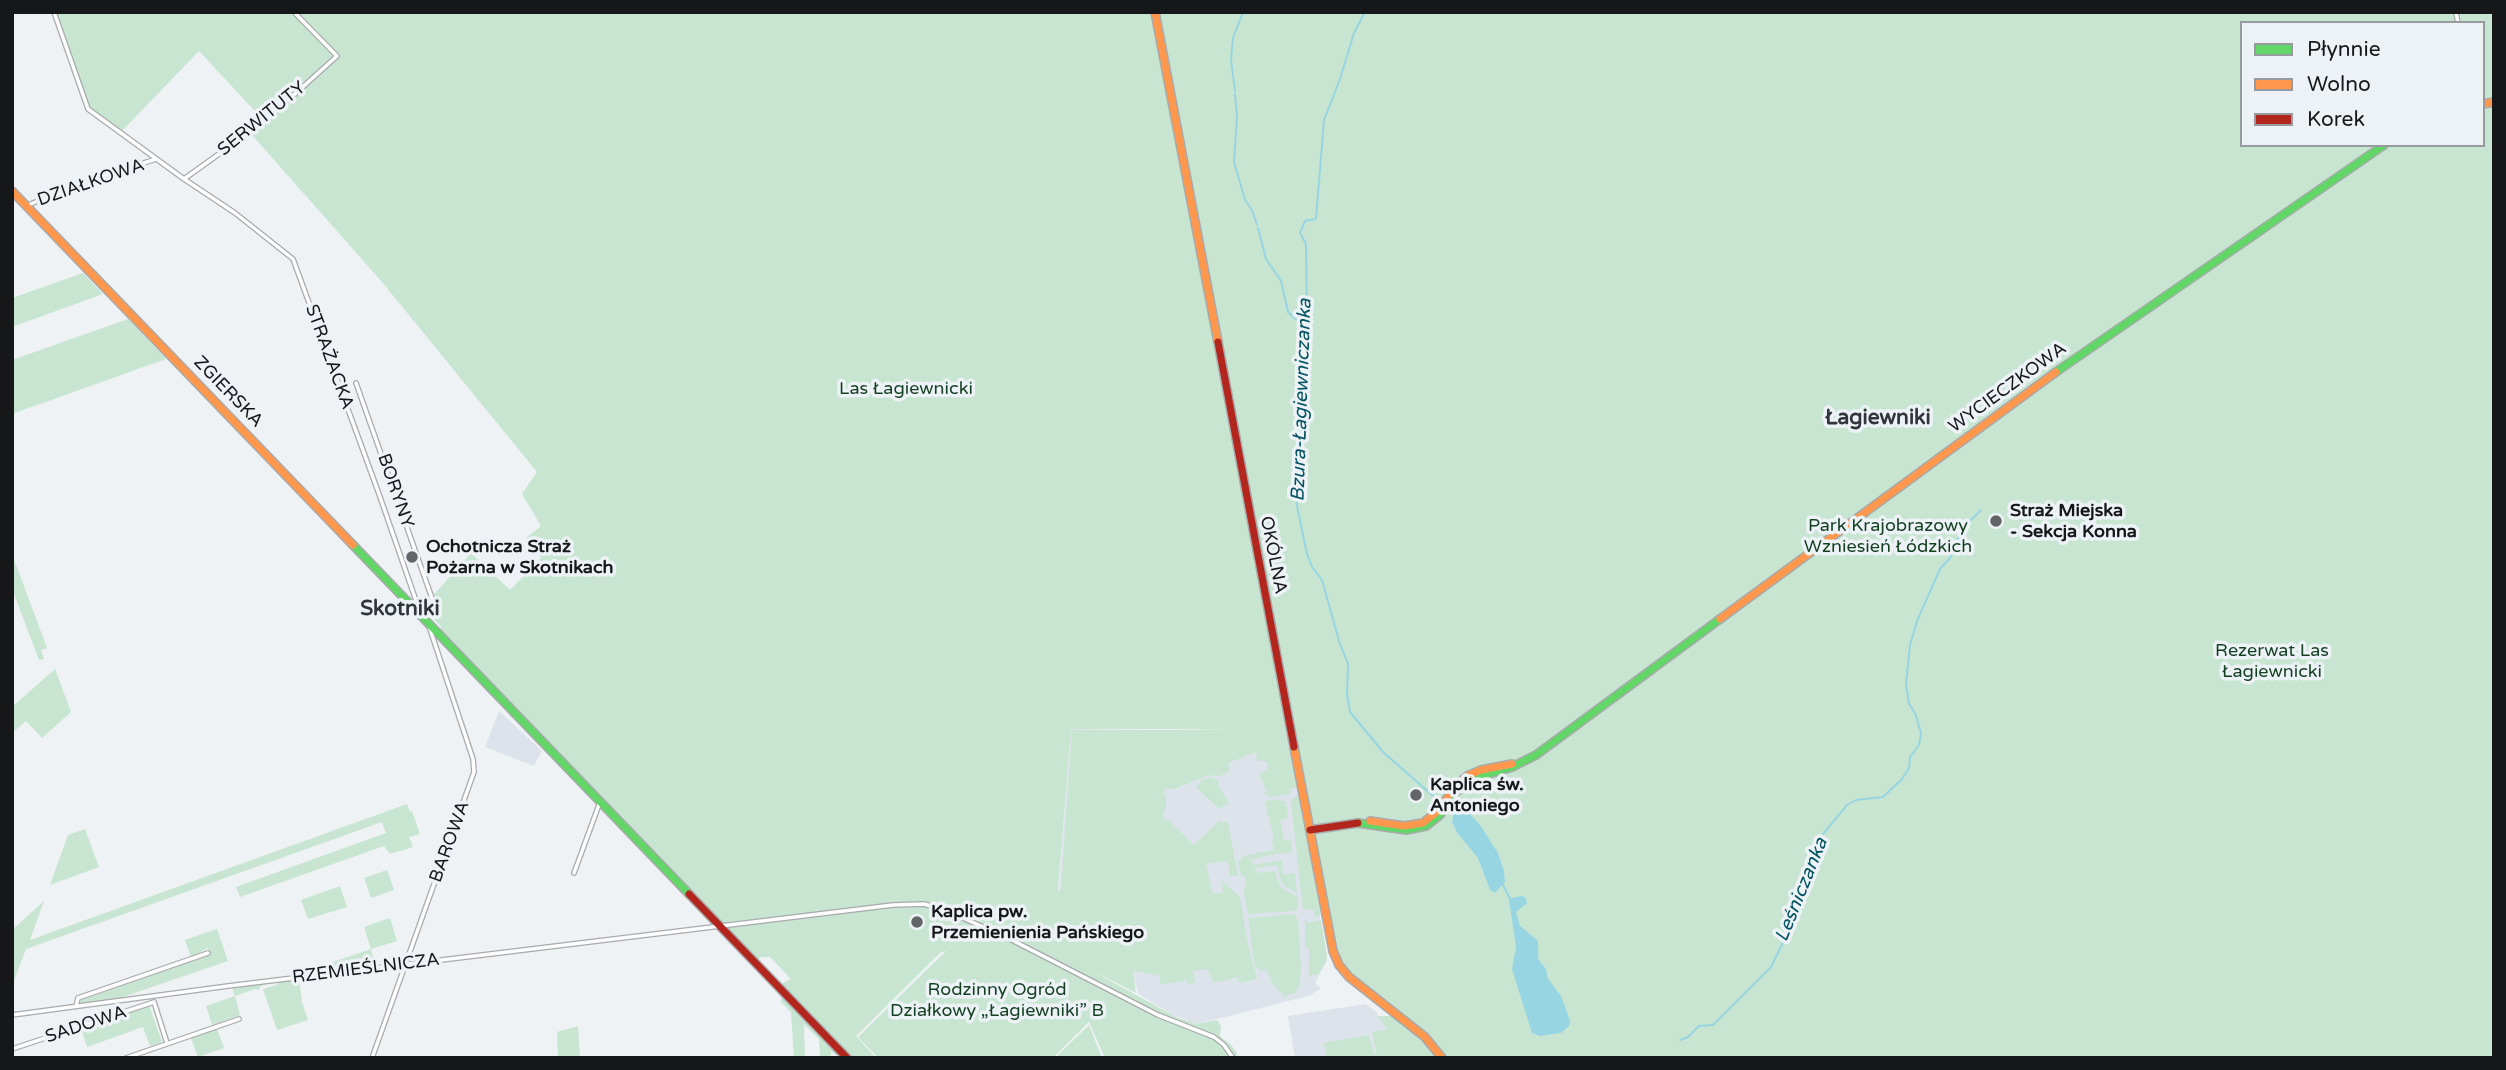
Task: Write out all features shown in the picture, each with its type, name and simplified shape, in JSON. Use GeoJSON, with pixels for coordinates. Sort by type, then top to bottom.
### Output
{"type":"FeatureCollection","features":[{"type":"Feature","properties":{"kind":"street","name":"STRAŻACKA"},"geometry":{"type":"LineString","coordinates":[[54,12],[88,110],[260,231],[295,262],[421,615]]}},
{"type":"Feature","properties":{"kind":"street","name":"SERWITUTY"},"geometry":{"type":"LineString","coordinates":[[184,179],[265,121],[337,56],[294,12]]}},
{"type":"Feature","properties":{"kind":"street","name":"OKÓLNA"},"geometry":{"type":"LineString","coordinates":[[1156,12],[1332,948],[1337,961],[1351,979],[1429,1041],[1442,1058]]}},
{"type":"Feature","properties":{"kind":"street","name":"WYCIECZKOWA"},"geometry":{"type":"LineString","coordinates":[[1310,830],[1375,821],[1404,826],[1423,822],[1438,811],[1455,787],[1467,776],[1481,770],[1520,762],[1544,749],[2083,352],[2381,147]]}},
{"type":"Feature","properties":{"kind":"street","name":"DZIAŁKOWA"},"geometry":{"type":"LineString","coordinates":[[26,206],[71,187],[156,159]]}},
{"type":"Feature","properties":{"kind":"street","name":"ZGIERSKA"},"geometry":{"type":"LineString","coordinates":[[12,191],[847,1058]]}},
{"type":"Feature","properties":{"kind":"street","name":"BORYNY"},"geometry":{"type":"LineString","coordinates":[[356,383],[433,601],[421,615]]}},
{"type":"Feature","properties":{"kind":"street","name":"BAROWA"},"geometry":{"type":"LineString","coordinates":[[372,1058],[470,789],[474,769],[428,623]]}},
{"type":"Feature","properties":{"kind":"street"},"geometry":{"type":"LineString","coordinates":[[574,873],[600,802]]}},
{"type":"Feature","properties":{"kind":"street","name":"RZEMIEŚLNICZA"},"geometry":{"type":"LineString","coordinates":[[12,1015],[406,964],[721,928],[893,905],[924,904],[945,910],[1008,938],[1158,1014],[1213,1037],[1224,1045],[1233,1058]]}},
{"type":"Feature","properties":{"kind":"street"},"geometry":{"type":"LineString","coordinates":[[76,1006],[78,998],[208,953]]}},
{"type":"Feature","properties":{"kind":"street"},"geometry":{"type":"LineString","coordinates":[[152,996],[167,1043]]}},
{"type":"Feature","properties":{"kind":"street","name":"SADOWA"},"geometry":{"type":"LineString","coordinates":[[12,1049],[154,1002]]}},
{"type":"Feature","properties":{"kind":"street"},"geometry":{"type":"LineString","coordinates":[[126,1058],[239,1019]]}},
{"type":"Feature","properties":{"kind":"shaded area"},"geometry":{"type":"Polygon","coordinates":[[[499,711],[542,751],[534,766],[485,747],[499,711]]]}},
{"type":"Feature","properties":{"kind":"shaded area"},"geometry":{"type":"Polygon","coordinates":[[[1071,729],[1287,732],[1327,956],[1315,983],[1321,989],[1308,996],[1197,1024],[1171,1014],[1138,994],[1123,923],[1056,926],[1071,729]]]}},
{"type":"Feature","properties":{"kind":"shaded area"},"geometry":{"type":"Polygon","coordinates":[[[1366,1004],[1376,1012],[1388,1029],[1378,1054],[1362,1058],[1295,1058],[1288,1016],[1366,1004]]]}},
{"type":"Feature","properties":{"kind":"green space","name":"Las Łagiewnicki"},"geometry":{"type":"Polygon","coordinates":[[[55,12],[2494,12],[2494,1058],[1327,1058],[1324,1043],[1369,1035],[1374,1054],[1377,1054],[1372,1032],[1388,1029],[1377,1016],[1393,1016],[1425,1042],[1432,1041],[1339,964],[1293,731],[1285,731],[1297,788],[1289,789],[1290,794],[1270,797],[1264,793],[1267,791],[1259,775],[1267,769],[1267,762],[1257,760],[1256,752],[1228,763],[1230,770],[1224,774],[1209,775],[1174,789],[1165,788],[1163,793],[1166,796],[1166,810],[1163,819],[1168,820],[1194,845],[1219,821],[1228,823],[1238,876],[1230,876],[1228,861],[1206,864],[1213,894],[1223,892],[1222,881],[1240,897],[1257,979],[1239,983],[1238,978],[1255,973],[1214,983],[1208,969],[1193,971],[1195,982],[1187,985],[1187,979],[1164,984],[1160,983],[1160,976],[1133,971],[1136,993],[1089,969],[1176,1017],[1197,1024],[1217,1020],[1221,1026],[1220,1036],[1237,1053],[1236,1058],[1105,1058],[1089,1022],[1053,1058],[878,1058],[858,1037],[946,951],[941,952],[856,1036],[876,1058],[846,1058],[845,1053],[836,1055],[831,1051],[831,1058],[820,1058],[819,1039],[804,1024],[805,1058],[794,1058],[791,1012],[781,1002],[783,983],[791,979],[770,957],[761,957],[756,962],[439,632],[441,627],[423,607],[471,553],[510,590],[541,558],[526,538],[541,526],[522,494],[537,472],[382,282],[252,135],[265,122],[199,51],[122,131],[88,107],[55,12]],[[1071,729],[1058,891],[1061,890],[1072,730],[1235,730],[1071,729]]]}},
{"type":"Feature","properties":{"kind":"green space"},"geometry":{"type":"Polygon","coordinates":[[[83,273],[103,294],[12,327],[12,298],[83,273]]]}},
{"type":"Feature","properties":{"kind":"green space"},"geometry":{"type":"Polygon","coordinates":[[[128,319],[166,359],[12,414],[12,360],[128,319]]]}},
{"type":"Feature","properties":{"kind":"green space"},"geometry":{"type":"Polygon","coordinates":[[[12,554],[47,648],[41,650],[44,659],[39,660],[12,589],[12,554]]]}},
{"type":"Feature","properties":{"kind":"green space"},"geometry":{"type":"Polygon","coordinates":[[[55,669],[71,712],[42,738],[26,721],[12,733],[12,707],[55,669]]]}},
{"type":"Feature","properties":{"kind":"green space"},"geometry":{"type":"Polygon","coordinates":[[[1211,777],[1219,782],[1218,785],[1229,803],[1219,809],[1196,787],[1202,780],[1211,777]]]}},
{"type":"Feature","properties":{"kind":"green space"},"geometry":{"type":"Polygon","coordinates":[[[1299,795],[1320,911],[1320,916],[1315,917],[1314,910],[1303,909],[1291,803],[1293,798],[1299,795]]]}},
{"type":"Feature","properties":{"kind":"green space"},"geometry":{"type":"Polygon","coordinates":[[[1277,799],[1286,802],[1288,818],[1280,820],[1284,840],[1291,841],[1292,852],[1252,860],[1248,855],[1274,850],[1274,838],[1265,803],[1277,799]]]}},
{"type":"Feature","properties":{"kind":"green space"},"geometry":{"type":"Polygon","coordinates":[[[407,804],[420,834],[409,837],[413,847],[390,854],[384,846],[240,897],[236,887],[386,833],[382,822],[26,949],[12,986],[12,930],[44,901],[30,940],[407,804]]]}},
{"type":"Feature","properties":{"kind":"green space"},"geometry":{"type":"Polygon","coordinates":[[[85,829],[99,867],[50,885],[68,835],[85,829]]]}},
{"type":"Feature","properties":{"kind":"green space"},"geometry":{"type":"Polygon","coordinates":[[[1246,854],[1254,865],[1282,860],[1283,875],[1295,873],[1297,893],[1282,884],[1277,865],[1254,868],[1259,873],[1275,871],[1280,887],[1298,897],[1295,911],[1248,914],[1243,888],[1246,887],[1245,876],[1241,876],[1238,862],[1246,854]]]}},
{"type":"Feature","properties":{"kind":"green space"},"geometry":{"type":"Polygon","coordinates":[[[387,870],[394,890],[371,898],[364,878],[387,870]]]}},
{"type":"Feature","properties":{"kind":"green space"},"geometry":{"type":"Polygon","coordinates":[[[340,886],[347,907],[308,919],[301,900],[340,886]]]}},
{"type":"Feature","properties":{"kind":"green space"},"geometry":{"type":"Polygon","coordinates":[[[1294,914],[1298,920],[1301,968],[1299,986],[1295,993],[1284,996],[1271,982],[1265,969],[1261,971],[1255,966],[1248,918],[1294,914]]]}},
{"type":"Feature","properties":{"kind":"green space"},"geometry":{"type":"Polygon","coordinates":[[[1305,916],[1307,923],[1321,920],[1327,956],[1318,975],[1312,975],[1311,978],[1309,948],[1305,948],[1305,916]]]}},
{"type":"Feature","properties":{"kind":"green space"},"geometry":{"type":"Polygon","coordinates":[[[390,918],[397,941],[371,949],[364,927],[390,918]]]}},
{"type":"Feature","properties":{"kind":"green space"},"geometry":{"type":"Polygon","coordinates":[[[217,929],[228,961],[120,998],[78,1004],[79,1001],[210,955],[208,948],[191,957],[185,940],[217,929]]]}},
{"type":"Feature","properties":{"kind":"green space"},"geometry":{"type":"Polygon","coordinates":[[[371,949],[375,965],[313,973],[312,969],[371,949]]]}},
{"type":"Feature","properties":{"kind":"green space"},"geometry":{"type":"Polygon","coordinates":[[[299,979],[308,1020],[277,1030],[263,989],[277,985],[278,982],[299,979]]]}},
{"type":"Feature","properties":{"kind":"green space"},"geometry":{"type":"Polygon","coordinates":[[[266,984],[259,990],[235,996],[232,988],[266,984]]]}},
{"type":"Feature","properties":{"kind":"green space"},"geometry":{"type":"Polygon","coordinates":[[[235,996],[240,1015],[212,1025],[206,1006],[235,996]]]}},
{"type":"Feature","properties":{"kind":"green space"},"geometry":{"type":"Polygon","coordinates":[[[149,1005],[162,1042],[150,1046],[143,1027],[87,1047],[81,1028],[149,1005]]]}},
{"type":"Feature","properties":{"kind":"green space"},"geometry":{"type":"Polygon","coordinates":[[[1089,1025],[1102,1058],[1055,1058],[1089,1025]]]}},
{"type":"Feature","properties":{"kind":"green space"},"geometry":{"type":"Polygon","coordinates":[[[578,1026],[580,1058],[558,1058],[557,1032],[578,1026]]]}},
{"type":"Feature","properties":{"kind":"green space"},"geometry":{"type":"Polygon","coordinates":[[[217,1029],[224,1048],[198,1057],[191,1038],[217,1029]]]}},
{"type":"Feature","properties":{"kind":"water"},"geometry":{"type":"Polygon","coordinates":[[[1462,806],[1480,825],[1498,853],[1505,882],[1495,893],[1490,890],[1478,858],[1458,834],[1452,822],[1454,812],[1462,806]]]}},
{"type":"Feature","properties":{"kind":"water"},"geometry":{"type":"Polygon","coordinates":[[[1525,897],[1527,903],[1516,912],[1520,926],[1538,941],[1538,959],[1561,996],[1570,1021],[1569,1026],[1561,1033],[1540,1036],[1532,1033],[1512,969],[1516,947],[1509,899],[1525,897]]]}},
{"type":"Feature","properties":{"kind":"waterway"},"geometry":{"type":"LineString","coordinates":[[1235,91],[1231,59],[1233,38],[1243,12]]}},
{"type":"Feature","properties":{"kind":"waterway","name":"Bzura-Łagiewniczanka"},"geometry":{"type":"LineString","coordinates":[[1365,12],[1354,33],[1324,120],[1316,219],[1305,221],[1300,233],[1306,244],[1307,325],[1300,377],[1304,403],[1296,456],[1297,506],[1307,554],[1312,567],[1322,580],[1348,664],[1347,695],[1350,712],[1383,752],[1440,802]]}},
{"type":"Feature","properties":{"kind":"waterway"},"geometry":{"type":"LineString","coordinates":[[1235,94],[1237,116],[1234,162],[1245,200],[1257,225]]}},
{"type":"Feature","properties":{"kind":"waterway"},"geometry":{"type":"LineString","coordinates":[[1258,228],[1266,259],[1281,281],[1288,312],[1302,325],[1305,336]]}},
{"type":"Feature","properties":{"kind":"waterway","name":"Leśniczanka"},"geometry":{"type":"LineString","coordinates":[[1680,1040],[1688,1037],[1699,1026],[1713,1025],[1771,967],[1787,934],[1819,839],[1847,805],[1856,800],[1883,797],[1902,779],[1909,768],[1910,757],[1919,745],[1921,733],[1915,713],[1909,704],[1906,684],[1910,645],[1917,621],[1940,569],[1950,558],[1969,522],[1981,510]]}},
{"type":"Feature","properties":{"kind":"waterway","name":"Bzura-Łagiewniczanka"},"geometry":{"type":"LineString","coordinates":[[1449,807],[1457,812]]}},
{"type":"Feature","properties":{"kind":"waterway","name":"Bzura-Łagiewniczanka"},"geometry":{"type":"LineString","coordinates":[[1502,883],[1510,899]]}},
{"type":"Feature","properties":{"kind":"traffic: fast"},"geometry":{"type":"LineString","coordinates":[[2056,372],[2381,147]]}},
{"type":"Feature","properties":{"kind":"traffic: fast"},"geometry":{"type":"LineString","coordinates":[[353,545],[689,894]]}},
{"type":"Feature","properties":{"kind":"traffic: fast"},"geometry":{"type":"LineString","coordinates":[[1358,823],[1406,830],[1426,826],[1440,815],[1456,792],[1469,780],[1512,767],[1536,755],[1720,619]]}},
{"type":"Feature","properties":{"kind":"traffic: slow"},"geometry":{"type":"LineString","coordinates":[[1155,12],[1218,342]]}},
{"type":"Feature","properties":{"kind":"traffic: slow"},"geometry":{"type":"LineString","coordinates":[[2485,104],[2494,102]]}},
{"type":"Feature","properties":{"kind":"traffic: slow"},"geometry":{"type":"LineString","coordinates":[[12,191],[353,545]]}},
{"type":"Feature","properties":{"kind":"traffic: slow"},"geometry":{"type":"LineString","coordinates":[[1720,619],[2056,372]]}},
{"type":"Feature","properties":{"kind":"traffic: slow"},"geometry":{"type":"LineString","coordinates":[[1294,747],[1333,951],[1339,965],[1349,977],[1425,1037],[1442,1058]]}},
{"type":"Feature","properties":{"kind":"traffic: slow"},"geometry":{"type":"LineString","coordinates":[[1370,821],[1404,826],[1423,823],[1438,811],[1455,787],[1467,776],[1481,770],[1512,764]]}},
{"type":"Feature","properties":{"kind":"traffic: jam"},"geometry":{"type":"LineString","coordinates":[[1218,342],[1294,747]]}},
{"type":"Feature","properties":{"kind":"traffic: jam"},"geometry":{"type":"LineString","coordinates":[[1310,830],[1358,823]]}},
{"type":"Feature","properties":{"kind":"traffic: jam"},"geometry":{"type":"LineString","coordinates":[[689,894],[847,1058]]}},
{"type":"Feature","properties":{"kind":"place","name":"Straż Miejska - Sekcja Konna"},"geometry":{"type":"Point","coordinates":[1996,521]}},
{"type":"Feature","properties":{"kind":"place","name":"Ochotnicza Straż Pożarna w Skotnikach"},"geometry":{"type":"Point","coordinates":[412,557]}},
{"type":"Feature","properties":{"kind":"place","name":"Kaplica św. Antoniego"},"geometry":{"type":"Point","coordinates":[1416,795]}},
{"type":"Feature","properties":{"kind":"place","name":"Kaplica pw. Przemienienia Pańskiego"},"geometry":{"type":"Point","coordinates":[917,922]}},
{"type":"Feature","properties":{"kind":"district","name":"Łagiewniki"},"geometry":{"type":"Point","coordinates":[1878,418]}},
{"type":"Feature","properties":{"kind":"district","name":"Skotniki"},"geometry":{"type":"Point","coordinates":[400,609]}},
{"type":"Feature","properties":{"kind":"park label","name":"Park Krajobrazowy Wzniesień Łódzkich"},"geometry":{"type":"Point","coordinates":[1888,536]}},
{"type":"Feature","properties":{"kind":"park label","name":"Rezerwat Las Łagiewnicki"},"geometry":{"type":"Point","coordinates":[2272,661]}},
{"type":"Feature","properties":{"kind":"park label","name":"Rodzinny Ogród Działkowy „Łagiewniki” B"},"geometry":{"type":"Point","coordinates":[997,1000]}}]}
